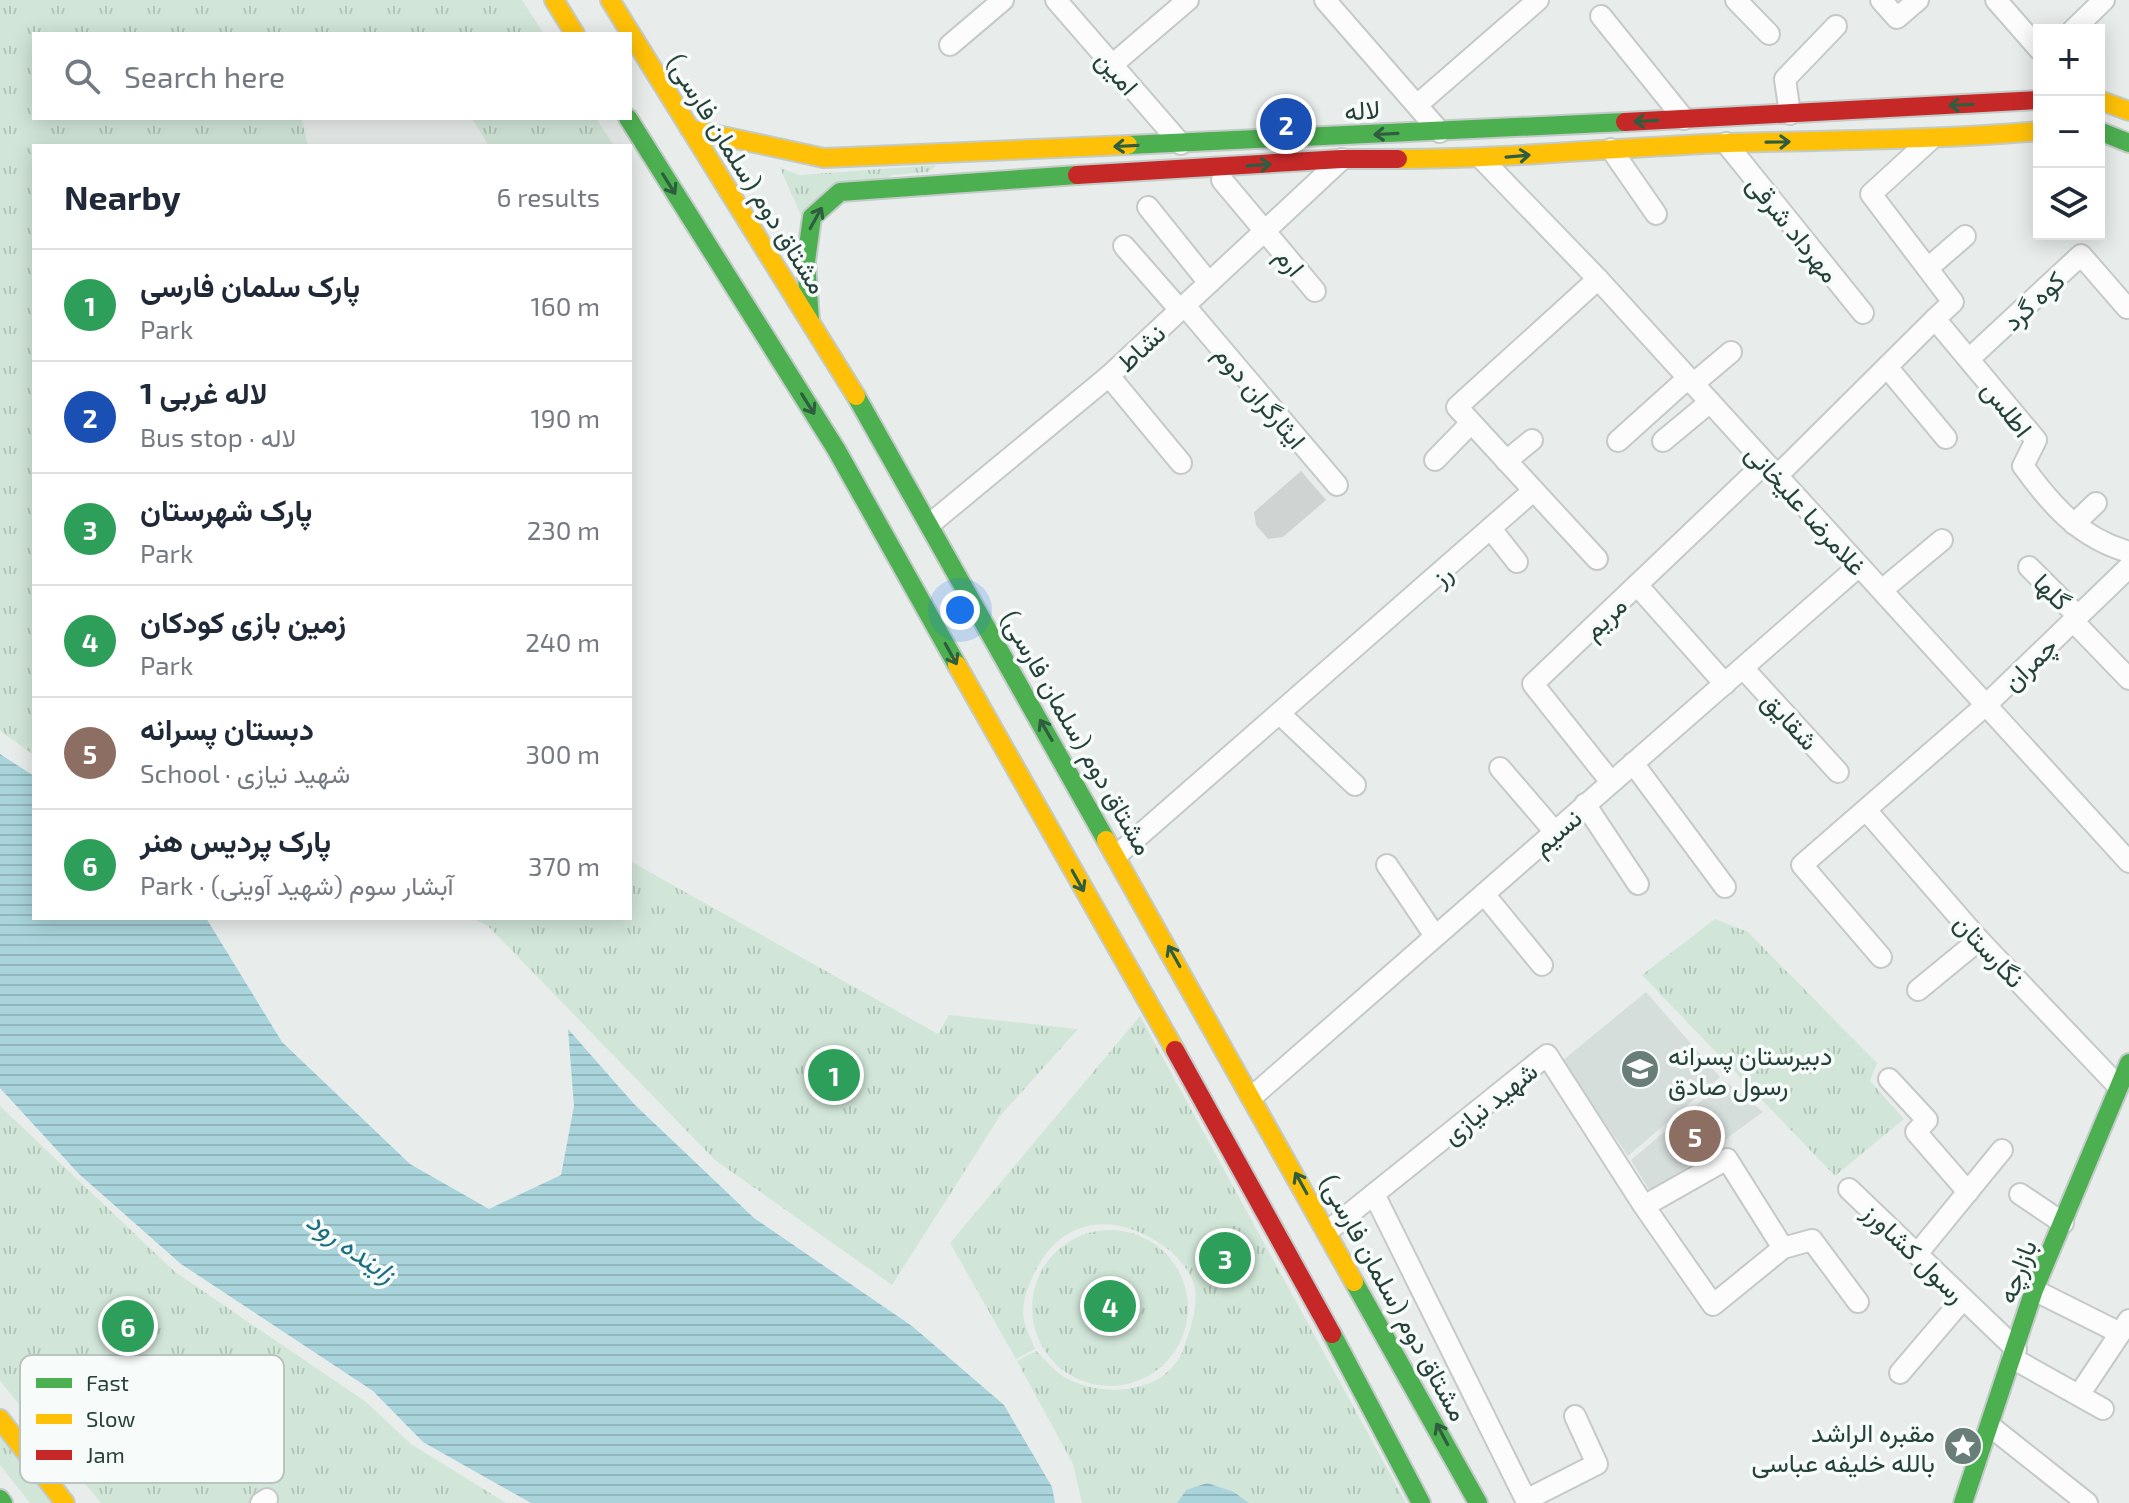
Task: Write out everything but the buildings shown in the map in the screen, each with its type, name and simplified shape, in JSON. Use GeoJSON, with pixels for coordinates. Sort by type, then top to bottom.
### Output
{"type":"FeatureCollection","features":[{"type":"Feature","properties":{"kind":"main road"},"geometry":{"type":"LineString","coordinates":[[554,0],[574,32]]}},
{"type":"Feature","properties":{"kind":"main road","name":"مشتاق دوم (سلمان فارسی)"},"geometry":{"type":"LineString","coordinates":[[610,0],[630,32]]}},
{"type":"Feature","properties":{"kind":"main road","name":"مشتاق دوم (سلمان فارسی)"},"geometry":{"type":"LineString","coordinates":[[632,35],[810,321],[930,524],[1253,1096],[1478,1503]]}},
{"type":"Feature","properties":{"kind":"main road","name":"لاله"},"geometry":{"type":"LineString","coordinates":[[690,129],[824,158],[1440,132],[2033,100]]}},
{"type":"Feature","properties":{"kind":"main road"},"geometry":{"type":"LineString","coordinates":[[2105,102],[2129,111]]}},
{"type":"Feature","properties":{"kind":"main road"},"geometry":{"type":"LineString","coordinates":[[629,120],[836,449],[1136,985],[1191,1075],[1314,1294],[1421,1503]]}},
{"type":"Feature","properties":{"kind":"main road"},"geometry":{"type":"LineString","coordinates":[[1573,125],[1577,152]]}},
{"type":"Feature","properties":{"kind":"main road","name":"لاله"},"geometry":{"type":"LineString","coordinates":[[810,321],[806,261],[812,217],[826,202],[853,189],[1342,159],[1482,159],[1726,143],[1930,140],[2033,131]]}},
{"type":"Feature","properties":{"kind":"main road"},"geometry":{"type":"LineString","coordinates":[[2105,133],[2129,143]]}},
{"type":"Feature","properties":{"kind":"main road"},"geometry":{"type":"LineString","coordinates":[[948,155],[952,181]]}},
{"type":"Feature","properties":{"kind":"main road","name":"بازارچه"},"geometry":{"type":"LineString","coordinates":[[1963,1503],[2034,1290],[2129,1063]]}},
{"type":"Feature","properties":{"kind":"main road"},"geometry":{"type":"LineString","coordinates":[[0,1419],[20,1445]]}},
{"type":"Feature","properties":{"kind":"main road"},"geometry":{"type":"LineString","coordinates":[[50,1483],[65,1503]]}},
{"type":"Feature","properties":{"kind":"street"},"geometry":{"type":"LineString","coordinates":[[950,45],[1003,0]]}},
{"type":"Feature","properties":{"kind":"street","name":"امین"},"geometry":{"type":"LineString","coordinates":[[1056,0],[1181,144]]}},
{"type":"Feature","properties":{"kind":"street"},"geometry":{"type":"LineString","coordinates":[[1112,65],[1188,0]]}},
{"type":"Feature","properties":{"kind":"street"},"geometry":{"type":"LineString","coordinates":[[1325,0],[1440,132]]}},
{"type":"Feature","properties":{"kind":"street"},"geometry":{"type":"LineString","coordinates":[[1417,105],[1538,0]]}},
{"type":"Feature","properties":{"kind":"street"},"geometry":{"type":"LineString","coordinates":[[1736,0],[1769,34]]}},
{"type":"Feature","properties":{"kind":"street"},"geometry":{"type":"LineString","coordinates":[[1881,0],[1897,18],[1918,0]]}},
{"type":"Feature","properties":{"kind":"street"},"geometry":{"type":"LineString","coordinates":[[1996,0],[2033,42]]}},
{"type":"Feature","properties":{"kind":"street"},"geometry":{"type":"LineString","coordinates":[[2079,24],[2104,0]]}},
{"type":"Feature","properties":{"kind":"street"},"geometry":{"type":"LineString","coordinates":[[1601,16],[1684,119]]}},
{"type":"Feature","properties":{"kind":"street"},"geometry":{"type":"LineString","coordinates":[[1790,114],[1785,79],[1836,26]]}},
{"type":"Feature","properties":{"kind":"street"},"geometry":{"type":"LineString","coordinates":[[1771,470],[1887,367],[1953,302],[1871,194],[1930,140]]}},
{"type":"Feature","properties":{"kind":"street","name":"مهرداد شرقی"},"geometry":{"type":"LineString","coordinates":[[1726,143],[1863,313]]}},
{"type":"Feature","properties":{"kind":"street"},"geometry":{"type":"LineString","coordinates":[[1611,149],[1656,214]]}},
{"type":"Feature","properties":{"kind":"street","name":"نشاط"},"geometry":{"type":"LineString","coordinates":[[930,524],[1109,376],[1342,159]]}},
{"type":"Feature","properties":{"kind":"street","name":"غلامرضا علیخانی"},"geometry":{"type":"LineString","coordinates":[[1482,159],[1598,279],[2129,862]]}},
{"type":"Feature","properties":{"kind":"street","name":"ارم"},"geometry":{"type":"LineString","coordinates":[[1222,180],[1315,291]]}},
{"type":"Feature","properties":{"kind":"street"},"geometry":{"type":"LineString","coordinates":[[1148,207],[1209,283]]}},
{"type":"Feature","properties":{"kind":"street"},"geometry":{"type":"LineString","coordinates":[[1928,268],[1965,236]]}},
{"type":"Feature","properties":{"kind":"street","name":"ایثارگران دوم"},"geometry":{"type":"LineString","coordinates":[[1124,246],[1337,485]]}},
{"type":"Feature","properties":{"kind":"street","name":"کوه گرد"},"geometry":{"type":"LineString","coordinates":[[1969,359],[2081,255],[2127,308]]}},
{"type":"Feature","properties":{"kind":"street"},"geometry":{"type":"LineString","coordinates":[[1597,559],[1457,407],[1598,279]]}},
{"type":"Feature","properties":{"kind":"street","name":"اطلس"},"geometry":{"type":"LineString","coordinates":[[1935,319],[2036,440],[2023,466],[2055,509],[2100,544],[2129,552]]}},
{"type":"Feature","properties":{"kind":"street"},"geometry":{"type":"LineString","coordinates":[[1618,441],[1731,352]]}},
{"type":"Feature","properties":{"kind":"street"},"geometry":{"type":"LineString","coordinates":[[1887,367],[1946,438]]}},
{"type":"Feature","properties":{"kind":"street"},"geometry":{"type":"LineString","coordinates":[[1109,376],[1181,463]]}},
{"type":"Feature","properties":{"kind":"street"},"geometry":{"type":"LineString","coordinates":[[1663,441],[1710,402]]}},
{"type":"Feature","properties":{"kind":"street"},"geometry":{"type":"LineString","coordinates":[[1435,460],[1471,423]]}},
{"type":"Feature","properties":{"kind":"street"},"geometry":{"type":"LineString","coordinates":[[1506,461],[1532,440]]}},
{"type":"Feature","properties":{"kind":"street","name":"مریم"},"geometry":{"type":"LineString","coordinates":[[1611,782],[1533,684],[1637,585],[1771,470]]}},
{"type":"Feature","properties":{"kind":"street","name":"رز"},"geometry":{"type":"LineString","coordinates":[[1117,855],[1281,715],[1533,491]]}},
{"type":"Feature","properties":{"kind":"street"},"geometry":{"type":"LineString","coordinates":[[2074,524],[2096,503]]}},
{"type":"Feature","properties":{"kind":"street"},"geometry":{"type":"LineString","coordinates":[[1491,529],[1517,562]]}},
{"type":"Feature","properties":{"kind":"street"},"geometry":{"type":"LineString","coordinates":[[1882,590],[1942,540]]}},
{"type":"Feature","properties":{"kind":"street","name":"نسیم"},"geometry":{"type":"LineString","coordinates":[[1253,1096],[1859,566]]}},
{"type":"Feature","properties":{"kind":"street","name":"گلها"},"geometry":{"type":"LineString","coordinates":[[2029,567],[2075,618]]}},
{"type":"Feature","properties":{"kind":"street","name":"چمران"},"geometry":{"type":"LineString","coordinates":[[1986,705],[2129,567]]}},
{"type":"Feature","properties":{"kind":"street"},"geometry":{"type":"LineString","coordinates":[[1637,585],[1725,684]]}},
{"type":"Feature","properties":{"kind":"street","name":"چمران"},"geometry":{"type":"LineString","coordinates":[[2075,618],[2129,679]]}},
{"type":"Feature","properties":{"kind":"street","name":"شقایق"},"geometry":{"type":"LineString","coordinates":[[1743,668],[1838,772]]}},
{"type":"Feature","properties":{"kind":"street"},"geometry":{"type":"LineString","coordinates":[[1881,957],[1802,865],[1986,705]]}},
{"type":"Feature","properties":{"kind":"street"},"geometry":{"type":"LineString","coordinates":[[1281,715],[1355,785]]}},
{"type":"Feature","properties":{"kind":"street"},"geometry":{"type":"LineString","coordinates":[[1633,763],[1725,887]]}},
{"type":"Feature","properties":{"kind":"street"},"geometry":{"type":"LineString","coordinates":[[1500,768],[1555,832]]}},
{"type":"Feature","properties":{"kind":"street"},"geometry":{"type":"LineString","coordinates":[[1585,804],[1638,884]]}},
{"type":"Feature","properties":{"kind":"street","name":"نگارستان"},"geometry":{"type":"LineString","coordinates":[[1866,810],[1979,940],[2118,1086]]}},
{"type":"Feature","properties":{"kind":"street"},"geometry":{"type":"LineString","coordinates":[[1387,865],[1435,936]]}},
{"type":"Feature","properties":{"kind":"street"},"geometry":{"type":"LineString","coordinates":[[1484,894],[1542,965]]}},
{"type":"Feature","properties":{"kind":"street"},"geometry":{"type":"LineString","coordinates":[[1918,990],[1979,940]]}},
{"type":"Feature","properties":{"kind":"street","name":"شهید نیازی"},"geometry":{"type":"LineString","coordinates":[[1328,1231],[1547,1055],[1644,1206],[1713,1305],[1783,1248]]}},
{"type":"Feature","properties":{"kind":"street"},"geometry":{"type":"LineString","coordinates":[[1889,1079],[1927,1120],[1916,1132],[1968,1192]]}},
{"type":"Feature","properties":{"kind":"street"},"geometry":{"type":"LineString","coordinates":[[1917,1254],[2002,1150]]}},
{"type":"Feature","properties":{"kind":"street"},"geometry":{"type":"LineString","coordinates":[[1644,1206],[1727,1159],[1783,1248],[1812,1240],[1858,1302]]}},
{"type":"Feature","properties":{"kind":"street","name":"رسول کشاورز"},"geometry":{"type":"LineString","coordinates":[[1849,1189],[1963,1299],[2014,1354],[2103,1409]]}},
{"type":"Feature","properties":{"kind":"street"},"geometry":{"type":"LineString","coordinates":[[1374,1194],[1526,1500],[1597,1464],[1575,1416]]}},
{"type":"Feature","properties":{"kind":"street"},"geometry":{"type":"LineString","coordinates":[[2020,1194],[2063,1223]]}},
{"type":"Feature","properties":{"kind":"street"},"geometry":{"type":"LineString","coordinates":[[2034,1290],[2125,1326],[2079,1395]]}},
{"type":"Feature","properties":{"kind":"street"},"geometry":{"type":"LineString","coordinates":[[1900,1373],[1963,1299]]}},
{"type":"Feature","properties":{"kind":"street"},"geometry":{"type":"LineString","coordinates":[[1990,1426],[2087,1503]]}},
{"type":"Feature","properties":{"kind":"shaded area","name":"دبیرستان پسرانه رسول صادق"},"geometry":{"type":"Polygon","coordinates":[[[1646,992],[1720,1077],[1628,1156],[1562,1061],[1646,992]]]}},
{"type":"Feature","properties":{"kind":"shaded area"},"geometry":{"type":"Polygon","coordinates":[[[1725,1081],[1763,1112],[1651,1193],[1631,1160],[1725,1081]]]}},
{"type":"Feature","properties":{"kind":"green space"},"geometry":{"type":"Polygon","coordinates":[[[0,0],[522,0],[543,32],[32,32],[32,120],[302,120],[308,144],[32,144],[32,754],[0,731],[0,0]]]}},
{"type":"Feature","properties":{"kind":"green space"},"geometry":{"type":"Polygon","coordinates":[[[473,120],[597,120],[613,144],[488,144],[473,120]]]}},
{"type":"Feature","properties":{"kind":"green space"},"geometry":{"type":"Polygon","coordinates":[[[937,165],[928,172],[893,175],[804,222],[780,168],[800,175],[937,165]]]}},
{"type":"Feature","properties":{"kind":"green space"},"geometry":{"type":"Polygon","coordinates":[[[632,862],[938,1034],[949,1015],[1078,1029],[1000,1116],[892,1285],[715,1160],[488,926],[476,920],[632,920],[632,862]]]}},
{"type":"Feature","properties":{"kind":"green space"},"geometry":{"type":"Polygon","coordinates":[[[1715,919],[1748,932],[1877,1063],[1870,1081],[1904,1119],[1835,1176],[1642,975],[1715,919]]]}},
{"type":"Feature","properties":{"kind":"green space"},"geometry":{"type":"Polygon","coordinates":[[[1140,1016],[1406,1503],[1249,1503],[1234,1492],[1186,1490],[1177,1503],[1082,1503],[1073,1464],[1017,1361],[1036,1351],[1064,1377],[1101,1389],[1118,1390],[1152,1382],[1178,1360],[1185,1344],[1196,1300],[1190,1274],[1165,1247],[1128,1228],[1109,1224],[1074,1230],[1045,1255],[1031,1280],[1023,1314],[1035,1349],[1016,1359],[950,1243],[1140,1016]]]}},
{"type":"Feature","properties":{"kind":"green space"},"geometry":{"type":"Polygon","coordinates":[[[0,1106],[175,1272],[366,1402],[411,1444],[506,1503],[101,1503],[84,1483],[284,1483],[284,1355],[20,1355],[20,1405],[0,1381],[0,1106]]]}},
{"type":"Feature","properties":{"kind":"green space"},"geometry":{"type":"Polygon","coordinates":[[[1110,1230],[1140,1236],[1165,1253],[1182,1278],[1188,1308],[1182,1338],[1165,1363],[1140,1380],[1110,1386],[1080,1380],[1055,1363],[1038,1338],[1032,1308],[1038,1278],[1055,1253],[1080,1236],[1110,1230]]]}},
{"type":"Feature","properties":{"kind":"green space"},"geometry":{"type":"Polygon","coordinates":[[[0,1437],[20,1462],[20,1483],[36,1483],[52,1503],[30,1503],[0,1465],[0,1437]]]}},
{"type":"Feature","properties":{"kind":"water","name":"زاینده رود"},"geometry":{"type":"Polygon","coordinates":[[[0,754],[32,775],[32,920],[207,920],[282,1042],[410,1164],[489,1209],[561,1175],[574,1106],[568,1029],[634,1104],[754,1218],[912,1326],[1004,1405],[1052,1487],[1055,1503],[531,1503],[423,1442],[373,1391],[181,1264],[79,1174],[0,1088],[0,754]]]}},
{"type":"Feature","properties":{"kind":"water"},"geometry":{"type":"Polygon","coordinates":[[[1207,1483],[1234,1492],[1249,1503],[1177,1503],[1186,1490],[1207,1483]]]}},
{"type":"Feature","properties":{"kind":"traffic: fast"},"geometry":{"type":"LineString","coordinates":[[629,120],[836,449],[957,665]]}},
{"type":"Feature","properties":{"kind":"traffic: fast"},"geometry":{"type":"LineString","coordinates":[[1128,145],[1625,122]]}},
{"type":"Feature","properties":{"kind":"traffic: fast"},"geometry":{"type":"LineString","coordinates":[[2105,133],[2129,143]]}},
{"type":"Feature","properties":{"kind":"traffic: fast"},"geometry":{"type":"LineString","coordinates":[[810,321],[806,261],[812,217],[840,192],[1077,175]]}},
{"type":"Feature","properties":{"kind":"traffic: fast"},"geometry":{"type":"LineString","coordinates":[[856,396],[1106,840]]}},
{"type":"Feature","properties":{"kind":"traffic: fast"},"geometry":{"type":"LineString","coordinates":[[1963,1503],[2034,1290],[2129,1063]]}},
{"type":"Feature","properties":{"kind":"traffic: fast"},"geometry":{"type":"LineString","coordinates":[[1354,1282],[1478,1503]]}},
{"type":"Feature","properties":{"kind":"traffic: fast"},"geometry":{"type":"LineString","coordinates":[[1332,1334],[1421,1503]]}},
{"type":"Feature","properties":{"kind":"traffic: fast"},"geometry":{"type":"LineString","coordinates":[[0,1499],[3,1503]]}},
{"type":"Feature","properties":{"kind":"traffic: slow"},"geometry":{"type":"LineString","coordinates":[[554,0],[574,32]]}},
{"type":"Feature","properties":{"kind":"traffic: slow"},"geometry":{"type":"LineString","coordinates":[[610,0],[630,32]]}},
{"type":"Feature","properties":{"kind":"traffic: slow"},"geometry":{"type":"LineString","coordinates":[[632,35],[856,396]]}},
{"type":"Feature","properties":{"kind":"traffic: slow"},"geometry":{"type":"LineString","coordinates":[[2105,102],[2129,111]]}},
{"type":"Feature","properties":{"kind":"traffic: slow"},"geometry":{"type":"LineString","coordinates":[[690,129],[824,158],[1128,145]]}},
{"type":"Feature","properties":{"kind":"traffic: slow"},"geometry":{"type":"LineString","coordinates":[[1398,159],[2033,131]]}},
{"type":"Feature","properties":{"kind":"traffic: slow"},"geometry":{"type":"LineString","coordinates":[[957,665],[1175,1050]]}},
{"type":"Feature","properties":{"kind":"traffic: slow"},"geometry":{"type":"LineString","coordinates":[[1106,840],[1354,1282]]}},
{"type":"Feature","properties":{"kind":"traffic: slow"},"geometry":{"type":"LineString","coordinates":[[0,1419],[20,1445]]}},
{"type":"Feature","properties":{"kind":"traffic: slow"},"geometry":{"type":"LineString","coordinates":[[50,1483],[65,1503]]}},
{"type":"Feature","properties":{"kind":"traffic: jam"},"geometry":{"type":"LineString","coordinates":[[1625,122],[2033,100]]}},
{"type":"Feature","properties":{"kind":"traffic: jam"},"geometry":{"type":"LineString","coordinates":[[1077,175],[1342,159],[1398,159]]}},
{"type":"Feature","properties":{"kind":"traffic: jam"},"geometry":{"type":"LineString","coordinates":[[1175,1050],[1332,1334]]}},
{"type":"Feature","properties":{"kind":"place","name":"لاله غربی 1"},"geometry":{"type":"Point","coordinates":[1286,124]}},
{"type":"Feature","properties":{"kind":"place","name":"دبیرستان پسرانه رسول صادق"},"geometry":{"type":"Point","coordinates":[1640,1069]}},
{"type":"Feature","properties":{"kind":"place","name":"پارک سلمان فارسی"},"geometry":{"type":"Point","coordinates":[834,1075]}},
{"type":"Feature","properties":{"kind":"place","name":"دبستان پسرانه"},"geometry":{"type":"Point","coordinates":[1695,1136]}},
{"type":"Feature","properties":{"kind":"place","name":"پارک شهرستان"},"geometry":{"type":"Point","coordinates":[1225,1258]}},
{"type":"Feature","properties":{"kind":"place","name":"زمین بازی کودکان"},"geometry":{"type":"Point","coordinates":[1110,1306]}},
{"type":"Feature","properties":{"kind":"place","name":"پارک پردیس هنر"},"geometry":{"type":"Point","coordinates":[128,1326]}},
{"type":"Feature","properties":{"kind":"place","name":"مقبره الراشد بالله خلیفه عباسی"},"geometry":{"type":"Point","coordinates":[1963,1446]}}]}
